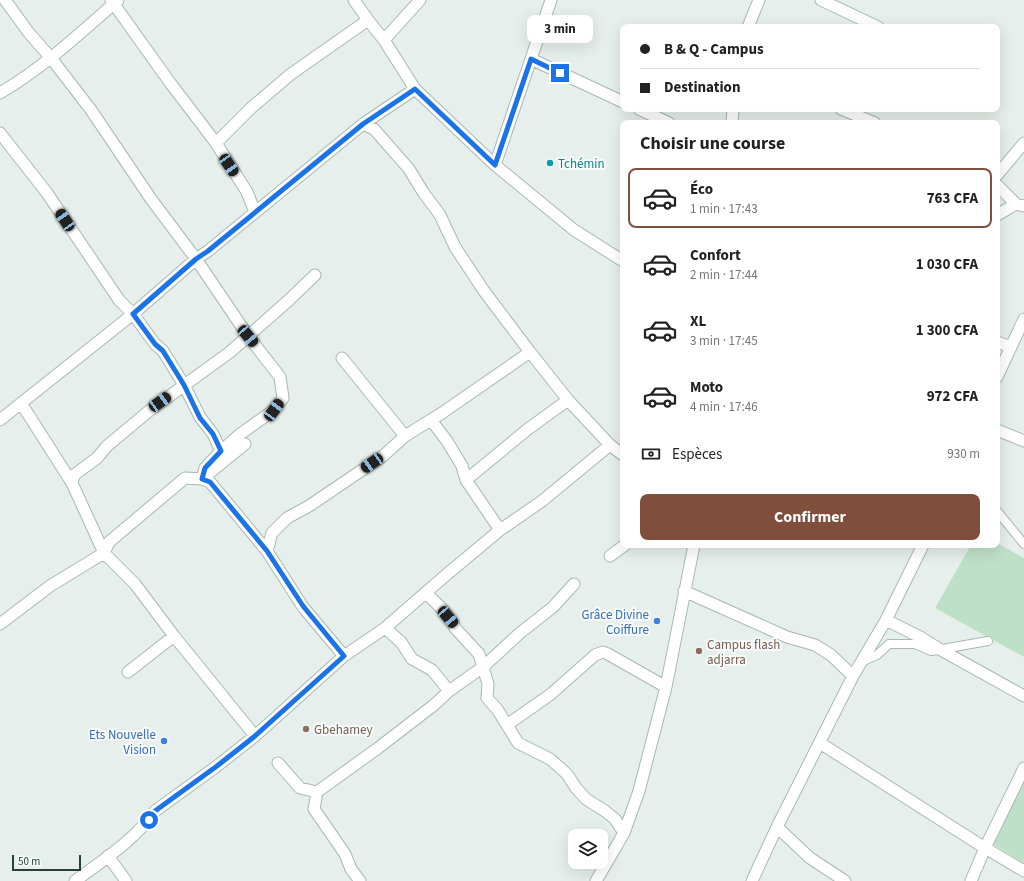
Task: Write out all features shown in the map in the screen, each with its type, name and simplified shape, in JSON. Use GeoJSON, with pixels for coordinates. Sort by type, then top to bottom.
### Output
{"type":"FeatureCollection","features":[{"type":"Feature","properties":{"kind":"street"},"geometry":{"type":"LineString","coordinates":[[5,0],[29,33],[51,58],[91,110],[151,199],[196,259],[248,336],[280,378],[283,398],[274,410],[238,435],[221,451],[205,468],[202,479]]}},
{"type":"Feature","properties":{"kind":"street"},"geometry":{"type":"LineString","coordinates":[[354,0],[384,40],[415,89],[495,165],[574,230],[620,259]]}},
{"type":"Feature","properties":{"kind":"street"},"geometry":{"type":"LineString","coordinates":[[384,40],[420,0]]}},
{"type":"Feature","properties":{"kind":"street"},"geometry":{"type":"LineString","coordinates":[[495,165],[551,0]]}},
{"type":"Feature","properties":{"kind":"street"},"geometry":{"type":"LineString","coordinates":[[749,24],[759,0]]}},
{"type":"Feature","properties":{"kind":"street"},"geometry":{"type":"LineString","coordinates":[[821,0],[872,24]]}},
{"type":"Feature","properties":{"kind":"street"},"geometry":{"type":"LineString","coordinates":[[0,93],[16,84],[51,58],[114,1],[171,84],[216,143],[247,192],[255,212]]}},
{"type":"Feature","properties":{"kind":"street"},"geometry":{"type":"LineString","coordinates":[[216,143],[251,108],[291,74],[368,20]]}},
{"type":"Feature","properties":{"kind":"street"},"geometry":{"type":"LineString","coordinates":[[531,59],[620,101]]}},
{"type":"Feature","properties":{"kind":"street"},"geometry":{"type":"LineString","coordinates":[[0,420],[133,314],[196,259],[208,251],[363,124],[415,89]]}},
{"type":"Feature","properties":{"kind":"street"},"geometry":{"type":"LineString","coordinates":[[645,112],[663,120]]}},
{"type":"Feature","properties":{"kind":"street"},"geometry":{"type":"LineString","coordinates":[[848,112],[868,120]]}},
{"type":"Feature","properties":{"kind":"street"},"geometry":{"type":"LineString","coordinates":[[363,124],[374,129],[409,169],[423,192],[440,215],[455,247],[484,291],[530,352],[568,400],[610,444],[620,452]]}},
{"type":"Feature","properties":{"kind":"street"},"geometry":{"type":"LineString","coordinates":[[0,133],[47,193],[119,300],[133,314],[155,344],[163,351],[184,385],[200,418],[213,434],[221,451]]}},
{"type":"Feature","properties":{"kind":"street"},"geometry":{"type":"LineString","coordinates":[[1000,171],[1024,142]]}},
{"type":"Feature","properties":{"kind":"street"},"geometry":{"type":"LineString","coordinates":[[1000,188],[1020,205],[1000,214]]}},
{"type":"Feature","properties":{"kind":"street"},"geometry":{"type":"LineString","coordinates":[[72,484],[74,474],[97,458],[107,446],[149,411],[230,352],[315,275]]}},
{"type":"Feature","properties":{"kind":"street"},"geometry":{"type":"LineString","coordinates":[[1000,371],[1024,319]]}},
{"type":"Feature","properties":{"kind":"street"},"geometry":{"type":"LineString","coordinates":[[1000,343],[1011,347]]}},
{"type":"Feature","properties":{"kind":"street"},"geometry":{"type":"LineString","coordinates":[[267,551],[272,533],[287,518],[310,506],[383,456],[405,436],[431,420],[530,352]]}},
{"type":"Feature","properties":{"kind":"street"},"geometry":{"type":"LineString","coordinates":[[342,358],[405,436]]}},
{"type":"Feature","properties":{"kind":"street"},"geometry":{"type":"LineString","coordinates":[[466,480],[528,429],[568,400]]}},
{"type":"Feature","properties":{"kind":"street"},"geometry":{"type":"LineString","coordinates":[[21,403],[72,484],[104,553],[135,584],[174,636],[255,736]]}},
{"type":"Feature","properties":{"kind":"street"},"geometry":{"type":"LineString","coordinates":[[431,420],[448,441],[462,466],[466,480],[500,530]]}},
{"type":"Feature","properties":{"kind":"street"},"geometry":{"type":"LineString","coordinates":[[1000,431],[1024,441]]}},
{"type":"Feature","properties":{"kind":"street"},"geometry":{"type":"LineString","coordinates":[[202,479],[245,444]]}},
{"type":"Feature","properties":{"kind":"street"},"geometry":{"type":"LineString","coordinates":[[76,881],[140,829],[155,811],[255,736],[344,656],[385,628],[500,530],[542,501],[610,444]]}},
{"type":"Feature","properties":{"kind":"street"},"geometry":{"type":"LineString","coordinates":[[0,624],[50,586],[104,553],[109,542],[185,478],[202,479],[210,482],[267,551],[303,606],[344,656]]}},
{"type":"Feature","properties":{"kind":"street"},"geometry":{"type":"LineString","coordinates":[[1000,515],[1024,544]]}},
{"type":"Feature","properties":{"kind":"street"},"geometry":{"type":"LineString","coordinates":[[610,556],[621,548]]}},
{"type":"Feature","properties":{"kind":"street"},"geometry":{"type":"LineString","coordinates":[[598,880],[624,833],[638,791],[666,687],[693,548]]}},
{"type":"Feature","properties":{"kind":"street"},"geometry":{"type":"LineString","coordinates":[[752,881],[777,827],[853,676],[886,620],[922,548]]}},
{"type":"Feature","properties":{"kind":"street"},"geometry":{"type":"LineString","coordinates":[[360,881],[351,869],[346,854],[314,809],[317,792],[416,719],[449,691],[484,667],[520,633],[553,607],[574,584]]}},
{"type":"Feature","properties":{"kind":"street"},"geometry":{"type":"LineString","coordinates":[[684,591],[787,637],[815,645],[831,655],[853,676]]}},
{"type":"Feature","properties":{"kind":"street"},"geometry":{"type":"LineString","coordinates":[[426,593],[479,654],[488,684],[487,698],[497,709],[518,743],[550,759],[567,774],[576,788],[586,799],[615,819],[624,833]]}},
{"type":"Feature","properties":{"kind":"street"},"geometry":{"type":"LineString","coordinates":[[886,620],[920,637],[1024,696]]}},
{"type":"Feature","properties":{"kind":"street"},"geometry":{"type":"LineString","coordinates":[[385,628],[401,642],[412,659],[432,670],[449,691]]}},
{"type":"Feature","properties":{"kind":"street"},"geometry":{"type":"LineString","coordinates":[[128,672],[174,636]]}},
{"type":"Feature","properties":{"kind":"street"},"geometry":{"type":"LineString","coordinates":[[861,662],[877,655],[888,644],[915,644],[932,651],[988,641]]}},
{"type":"Feature","properties":{"kind":"street"},"geometry":{"type":"LineString","coordinates":[[507,725],[551,694],[595,655],[603,652],[666,687]]}},
{"type":"Feature","properties":{"kind":"street"},"geometry":{"type":"LineString","coordinates":[[820,743],[984,848],[1024,871]]}},
{"type":"Feature","properties":{"kind":"street"},"geometry":{"type":"LineString","coordinates":[[278,763],[300,788],[317,792]]}},
{"type":"Feature","properties":{"kind":"street"},"geometry":{"type":"LineString","coordinates":[[971,881],[984,848],[1024,768]]}},
{"type":"Feature","properties":{"kind":"street"},"geometry":{"type":"LineString","coordinates":[[777,827],[810,858],[845,881]]}},
{"type":"Feature","properties":{"kind":"street"},"geometry":{"type":"LineString","coordinates":[[108,856],[126,881]]}},
{"type":"Feature","properties":{"kind":"green space"},"geometry":{"type":"Polygon","coordinates":[[[1000,545],[1024,558],[1024,657],[935,608],[969,548],[1000,548],[1000,545]]]}},
{"type":"Feature","properties":{"kind":"green space"},"geometry":{"type":"Polygon","coordinates":[[[1024,773],[1024,863],[984,839],[1024,773]]]}},
{"type":"Feature","properties":{"kind":"place","name":"Tchémin"},"geometry":{"type":"Point","coordinates":[550,163]}},
{"type":"Feature","properties":{"kind":"place","name":"Grâce Divine Coiffure"},"geometry":{"type":"Point","coordinates":[657,621]}},
{"type":"Feature","properties":{"kind":"place","name":"Campus flash adjarra"},"geometry":{"type":"Point","coordinates":[699,651]}},
{"type":"Feature","properties":{"kind":"place","name":"Gbehamey"},"geometry":{"type":"Point","coordinates":[306,729]}},
{"type":"Feature","properties":{"kind":"place","name":"Ets Nouvelle Vision"},"geometry":{"type":"Point","coordinates":[164,741]}},
{"type":"Feature","properties":{"kind":"route"},"geometry":{"type":"LineString","coordinates":[[149,820],[155,811],[255,736],[344,656],[303,606],[267,551],[210,482],[202,479],[205,468],[221,451],[210,428],[200,418],[184,385],[163,351],[155,344],[133,314],[196,259],[208,251],[363,124],[415,89],[495,165],[531,59],[560,73]]}}]}
